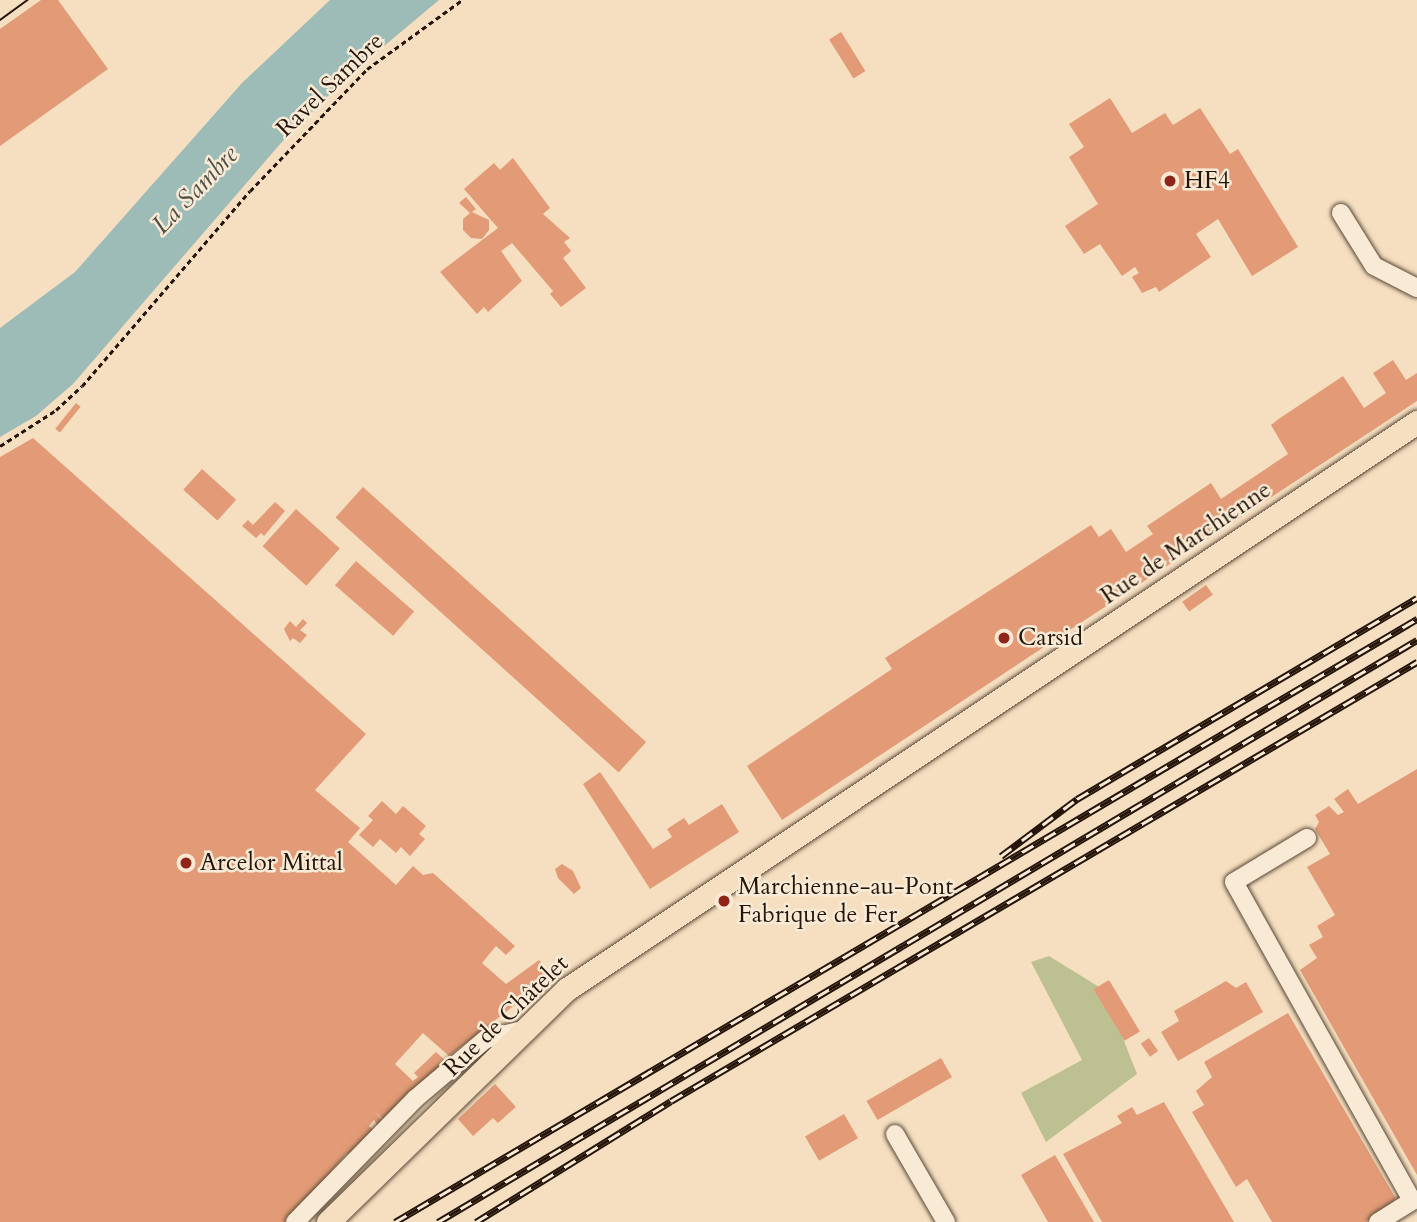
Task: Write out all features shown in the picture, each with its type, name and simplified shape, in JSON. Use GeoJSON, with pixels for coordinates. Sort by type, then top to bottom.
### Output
{"type":"FeatureCollection","features":[{"type":"Feature","properties":{"kind":"main road","name":"Rue de Marchienne"},"geometry":{"type":"LineString","coordinates":[[773,848],[1417,422]]}},
{"type":"Feature","properties":{"kind":"main road","name":"Rue de Châtelet"},"geometry":{"type":"LineString","coordinates":[[328,1222],[576,982],[773,848]]}},
{"type":"Feature","properties":{"kind":"street"},"geometry":{"type":"LineString","coordinates":[[1341,213],[1374,266],[1417,298]]}},
{"type":"Feature","properties":{"kind":"street"},"geometry":{"type":"LineString","coordinates":[[1388,276],[1417,288]]}},
{"type":"Feature","properties":{"kind":"street"},"geometry":{"type":"LineString","coordinates":[[1307,838],[1234,882],[1412,1201],[1378,1222]]}},
{"type":"Feature","properties":{"kind":"street"},"geometry":{"type":"LineString","coordinates":[[295,1222],[405,1108],[486,1039],[527,1029]]}},
{"type":"Feature","properties":{"kind":"street"},"geometry":{"type":"LineString","coordinates":[[895,1134],[946,1222]]}},
{"type":"Feature","properties":{"kind":"path","name":"Ravel Sambre"},"geometry":{"type":"LineString","coordinates":[[0,446],[27,430],[82,386],[320,115],[409,34],[462,0]]}},
{"type":"Feature","properties":{"kind":"green space"},"geometry":{"type":"Polygon","coordinates":[[[1049,956],[1104,990],[1137,1074],[1046,1142],[1021,1093],[1082,1060],[1031,962],[1049,956]]]}},
{"type":"Feature","properties":{"kind":"water","name":"La Sambre"},"geometry":{"type":"Polygon","coordinates":[[[330,0],[439,0],[347,77],[281,143],[73,384],[36,416],[0,437],[0,328],[75,272],[242,83],[330,0]]]}},
{"type":"Feature","properties":{"kind":"building"},"geometry":{"type":"Polygon","coordinates":[[[41,0],[58,0],[108,69],[0,146],[0,29],[41,0]]]}},
{"type":"Feature","properties":{"kind":"building"},"geometry":{"type":"Polygon","coordinates":[[[841,32],[865,71],[854,78],[829,39],[841,32]]]}},
{"type":"Feature","properties":{"kind":"building","name":"HF4"},"geometry":{"type":"Polygon","coordinates":[[[1110,98],[1132,133],[1165,113],[1173,125],[1200,108],[1230,154],[1238,149],[1298,247],[1252,276],[1218,219],[1196,234],[1211,257],[1159,292],[1156,287],[1142,293],[1132,277],[1139,273],[1135,267],[1122,276],[1100,244],[1084,254],[1065,226],[1098,204],[1069,157],[1084,147],[1069,124],[1110,98]]]}},
{"type":"Feature","properties":{"kind":"building"},"geometry":{"type":"Polygon","coordinates":[[[513,158],[550,208],[543,214],[570,238],[564,242],[571,251],[563,258],[586,288],[561,307],[550,294],[553,291],[512,243],[501,251],[522,281],[488,312],[484,307],[477,314],[440,272],[498,228],[464,189],[494,163],[500,170],[513,158]]]}},
{"type":"Feature","properties":{"kind":"building"},"geometry":{"type":"Polygon","coordinates":[[[466,197],[476,209],[472,212],[489,220],[489,230],[482,239],[471,238],[463,230],[463,219],[470,213],[459,203],[466,197]]]}},
{"type":"Feature","properties":{"kind":"building"},"geometry":{"type":"Polygon","coordinates":[[[1393,360],[1406,380],[1417,373],[1417,401],[782,820],[747,766],[892,669],[885,658],[1091,525],[1099,537],[1111,529],[1126,552],[1153,534],[1147,526],[1211,483],[1221,499],[1288,454],[1271,425],[1343,376],[1364,408],[1386,393],[1373,373],[1393,360]]]}},
{"type":"Feature","properties":{"kind":"building"},"geometry":{"type":"Polygon","coordinates":[[[76,403],[81,407],[60,432],[55,429],[76,403]]]}},
{"type":"Feature","properties":{"kind":"building","name":"Arcelor Mittal"},"geometry":{"type":"Polygon","coordinates":[[[33,438],[366,734],[315,790],[360,828],[348,842],[396,885],[413,866],[423,875],[433,873],[515,946],[506,955],[496,946],[482,963],[506,984],[539,960],[551,977],[449,1056],[423,1033],[395,1064],[413,1081],[418,1077],[414,1073],[436,1052],[448,1063],[384,1120],[375,1112],[383,1121],[378,1126],[374,1120],[369,1126],[375,1131],[349,1156],[347,1153],[288,1222],[0,1222],[0,457],[33,438]]]}},
{"type":"Feature","properties":{"kind":"building"},"geometry":{"type":"Polygon","coordinates":[[[202,469],[236,500],[217,521],[183,490],[202,469]]]}},
{"type":"Feature","properties":{"kind":"building"},"geometry":{"type":"Polygon","coordinates":[[[363,487],[646,742],[619,772],[336,517],[363,487]]]}},
{"type":"Feature","properties":{"kind":"building"},"geometry":{"type":"Polygon","coordinates":[[[275,502],[285,511],[264,536],[261,533],[256,538],[242,526],[248,520],[253,525],[275,502]]]}},
{"type":"Feature","properties":{"kind":"building"},"geometry":{"type":"Polygon","coordinates":[[[296,509],[340,548],[306,586],[263,546],[296,509]]]}},
{"type":"Feature","properties":{"kind":"building"},"geometry":{"type":"Polygon","coordinates":[[[356,561],[414,612],[393,636],[335,585],[356,561]]]}},
{"type":"Feature","properties":{"kind":"building"},"geometry":{"type":"Polygon","coordinates":[[[1206,585],[1213,595],[1189,611],[1182,602],[1206,585]]]}},
{"type":"Feature","properties":{"kind":"building"},"geometry":{"type":"Polygon","coordinates":[[[303,619],[307,623],[300,630],[307,635],[300,643],[293,638],[290,641],[284,629],[290,621],[296,627],[303,619]]]}},
{"type":"Feature","properties":{"kind":"building"},"geometry":{"type":"Polygon","coordinates":[[[1417,769],[1417,1175],[1300,970],[1317,958],[1309,945],[1323,937],[1317,926],[1335,915],[1307,867],[1330,854],[1315,829],[1319,822],[1315,815],[1329,806],[1338,815],[1344,812],[1334,799],[1348,789],[1358,804],[1417,769]]]}},
{"type":"Feature","properties":{"kind":"building"},"geometry":{"type":"Polygon","coordinates":[[[600,772],[653,849],[672,837],[667,829],[684,818],[689,825],[722,804],[739,832],[650,889],[583,784],[600,772]]]}},
{"type":"Feature","properties":{"kind":"building"},"geometry":{"type":"Polygon","coordinates":[[[382,801],[396,814],[403,806],[426,826],[419,834],[425,839],[410,856],[401,847],[396,853],[380,839],[373,847],[359,835],[373,820],[368,816],[382,801]]]}},
{"type":"Feature","properties":{"kind":"building"},"geometry":{"type":"Polygon","coordinates":[[[562,864],[573,871],[581,888],[574,894],[558,878],[555,869],[562,864]]]}},
{"type":"Feature","properties":{"kind":"building"},"geometry":{"type":"Polygon","coordinates":[[[1109,980],[1140,1031],[1124,1041],[1094,989],[1109,980]]]}},
{"type":"Feature","properties":{"kind":"building"},"geometry":{"type":"Polygon","coordinates":[[[1226,981],[1236,988],[1246,982],[1263,1012],[1178,1061],[1161,1032],[1179,1021],[1174,1011],[1226,981]]]}},
{"type":"Feature","properties":{"kind":"building"},"geometry":{"type":"Polygon","coordinates":[[[1288,1013],[1396,1199],[1366,1222],[1272,1222],[1247,1179],[1236,1187],[1192,1112],[1204,1105],[1196,1091],[1212,1077],[1204,1062],[1288,1013]]]}},
{"type":"Feature","properties":{"kind":"building"},"geometry":{"type":"Polygon","coordinates":[[[1149,1038],[1158,1051],[1150,1057],[1141,1044],[1149,1038]]]}},
{"type":"Feature","properties":{"kind":"building"},"geometry":{"type":"Polygon","coordinates":[[[941,1058],[952,1077],[878,1120],[867,1101],[941,1058]]]}},
{"type":"Feature","properties":{"kind":"building"},"geometry":{"type":"Polygon","coordinates":[[[495,1084],[516,1107],[498,1123],[493,1118],[473,1136],[458,1119],[495,1084]]]}},
{"type":"Feature","properties":{"kind":"building"},"geometry":{"type":"Polygon","coordinates":[[[1164,1102],[1234,1222],[1102,1222],[1063,1154],[1122,1123],[1117,1116],[1132,1107],[1137,1115],[1164,1102]]]}},
{"type":"Feature","properties":{"kind":"building"},"geometry":{"type":"Polygon","coordinates":[[[844,1114],[858,1138],[819,1161],[805,1136],[844,1114]]]}},
{"type":"Feature","properties":{"kind":"building"},"geometry":{"type":"Polygon","coordinates":[[[1055,1155],[1094,1222],[1048,1222],[1021,1175],[1055,1155]]]}},
{"type":"Feature","properties":{"kind":"tram line"},"geometry":{"type":"LineString","coordinates":[[0,20],[28,0]]}},
{"type":"Feature","properties":{"kind":"railway"},"geometry":{"type":"LineString","coordinates":[[1001,856],[1077,799],[1417,598]]}},
{"type":"Feature","properties":{"kind":"railway"},"geometry":{"type":"LineString","coordinates":[[395,1222],[1417,619]]}},
{"type":"Feature","properties":{"kind":"railway"},"geometry":{"type":"LineString","coordinates":[[438,1222],[1417,640]]}},
{"type":"Feature","properties":{"kind":"railway"},"geometry":{"type":"LineString","coordinates":[[476,1222],[671,1101],[1417,662]]}},
{"type":"Feature","properties":{"kind":"place","name":"HF4"},"geometry":{"type":"Point","coordinates":[1170,181]}},
{"type":"Feature","properties":{"kind":"place","name":"Carsid"},"geometry":{"type":"Point","coordinates":[1004,638]}},
{"type":"Feature","properties":{"kind":"place","name":"Arcelor Mittal"},"geometry":{"type":"Point","coordinates":[186,863]}},
{"type":"Feature","properties":{"kind":"place","name":"Marchienne-au-Pont Fabrique de Fer"},"geometry":{"type":"Point","coordinates":[724,901]}}]}
